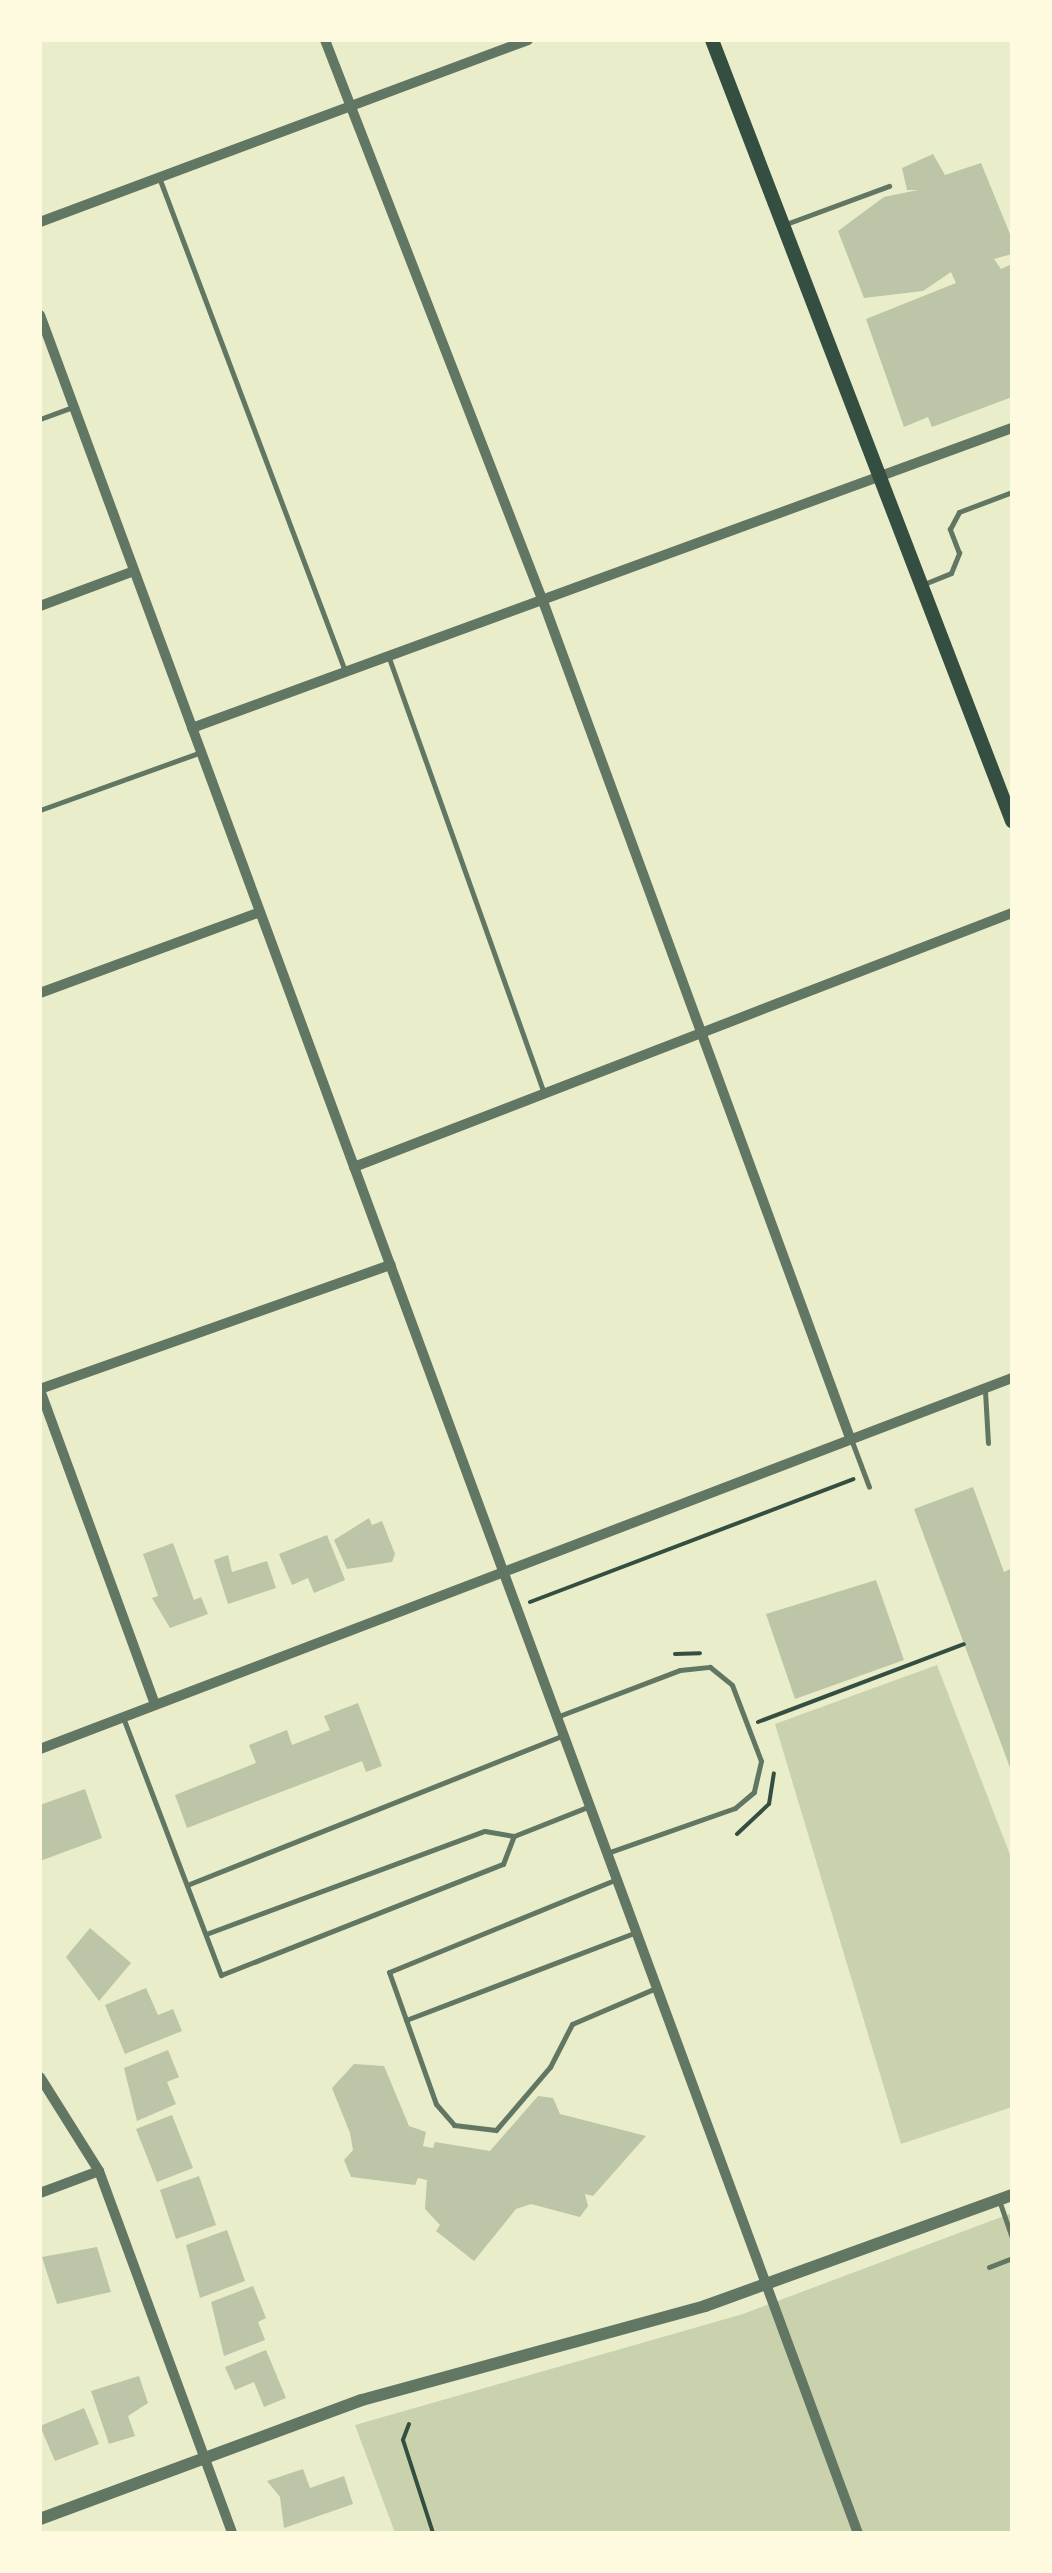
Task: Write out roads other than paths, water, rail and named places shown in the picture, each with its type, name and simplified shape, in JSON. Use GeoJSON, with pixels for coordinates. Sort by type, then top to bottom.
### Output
{"type":"FeatureCollection","features":[{"type":"Feature","properties":{"kind":"main road"},"geometry":{"type":"LineString","coordinates":[[712,40],[1012,821]]}},
{"type":"Feature","properties":{"kind":"street"},"geometry":{"type":"LineString","coordinates":[[325,40],[544,604],[850,1438]]}},
{"type":"Feature","properties":{"kind":"street"},"geometry":{"type":"LineString","coordinates":[[40,222],[528,40]]}},
{"type":"Feature","properties":{"kind":"street"},"geometry":{"type":"LineString","coordinates":[[40,315],[858,2533]]}},
{"type":"Feature","properties":{"kind":"street"},"geometry":{"type":"LineString","coordinates":[[192,728],[544,604],[1012,428]]}},
{"type":"Feature","properties":{"kind":"street"},"geometry":{"type":"LineString","coordinates":[[40,606],[134,570]]}},
{"type":"Feature","properties":{"kind":"street"},"geometry":{"type":"LineString","coordinates":[[40,993],[260,912]]}},
{"type":"Feature","properties":{"kind":"street"},"geometry":{"type":"LineString","coordinates":[[354,1167],[1012,913]]}},
{"type":"Feature","properties":{"kind":"street"},"geometry":{"type":"LineString","coordinates":[[155,1704],[40,1390],[390,1266]]}},
{"type":"Feature","properties":{"kind":"street"},"geometry":{"type":"LineString","coordinates":[[40,1749],[502,1569],[1012,1378]]}},
{"type":"Feature","properties":{"kind":"street"},"geometry":{"type":"LineString","coordinates":[[40,2077],[99,2171],[232,2533]]}},
{"type":"Feature","properties":{"kind":"street"},"geometry":{"type":"LineString","coordinates":[[40,2193],[99,2171]]}},
{"type":"Feature","properties":{"kind":"street"},"geometry":{"type":"LineString","coordinates":[[40,2519],[415,2383],[765,2286],[1005,2197]]}},
{"type":"Feature","properties":{"kind":"lane"},"geometry":{"type":"LineString","coordinates":[[159,176],[346,674]]}},
{"type":"Feature","properties":{"kind":"lane"},"geometry":{"type":"LineString","coordinates":[[783,225],[889,186]]}},
{"type":"Feature","properties":{"kind":"lane"},"geometry":{"type":"LineString","coordinates":[[40,420],[74,407]]}},
{"type":"Feature","properties":{"kind":"lane"},"geometry":{"type":"LineString","coordinates":[[921,585],[951,573],[959,553],[950,529],[959,512],[1012,492]]}},
{"type":"Feature","properties":{"kind":"lane"},"geometry":{"type":"LineString","coordinates":[[389,658],[544,1093]]}},
{"type":"Feature","properties":{"kind":"lane"},"geometry":{"type":"LineString","coordinates":[[40,810],[201,752]]}},
{"type":"Feature","properties":{"kind":"lane"},"geometry":{"type":"LineString","coordinates":[[984,1388],[988,1443]]}},
{"type":"Feature","properties":{"kind":"lane"},"geometry":{"type":"LineString","coordinates":[[850,1438],[869,1488]]}},
{"type":"Feature","properties":{"kind":"lane"},"geometry":{"type":"LineString","coordinates":[[557,1716],[680,1670],[710,1666],[732,1685],[748,1726],[760,1760],[754,1792],[735,1808],[607,1853]]}},
{"type":"Feature","properties":{"kind":"lane"},"geometry":{"type":"LineString","coordinates":[[123,1717],[221,1975],[503,1864],[514,1836]]}},
{"type":"Feature","properties":{"kind":"lane"},"geometry":{"type":"LineString","coordinates":[[187,1885],[563,1735]]}},
{"type":"Feature","properties":{"kind":"lane"},"geometry":{"type":"LineString","coordinates":[[206,1934],[485,1831],[514,1836],[590,1806]]}},
{"type":"Feature","properties":{"kind":"lane"},"geometry":{"type":"LineString","coordinates":[[616,1879],[389,1972],[436,2104],[454,2126],[496,2130],[550,2067],[572,2024],[656,1988]]}},
{"type":"Feature","properties":{"kind":"lane"},"geometry":{"type":"LineString","coordinates":[[406,2020],[636,1932]]}},
{"type":"Feature","properties":{"kind":"lane"},"geometry":{"type":"LineString","coordinates":[[1005,2197],[1012,2238]]}},
{"type":"Feature","properties":{"kind":"lane"},"geometry":{"type":"LineString","coordinates":[[988,2267],[1012,2258]]}}]}
